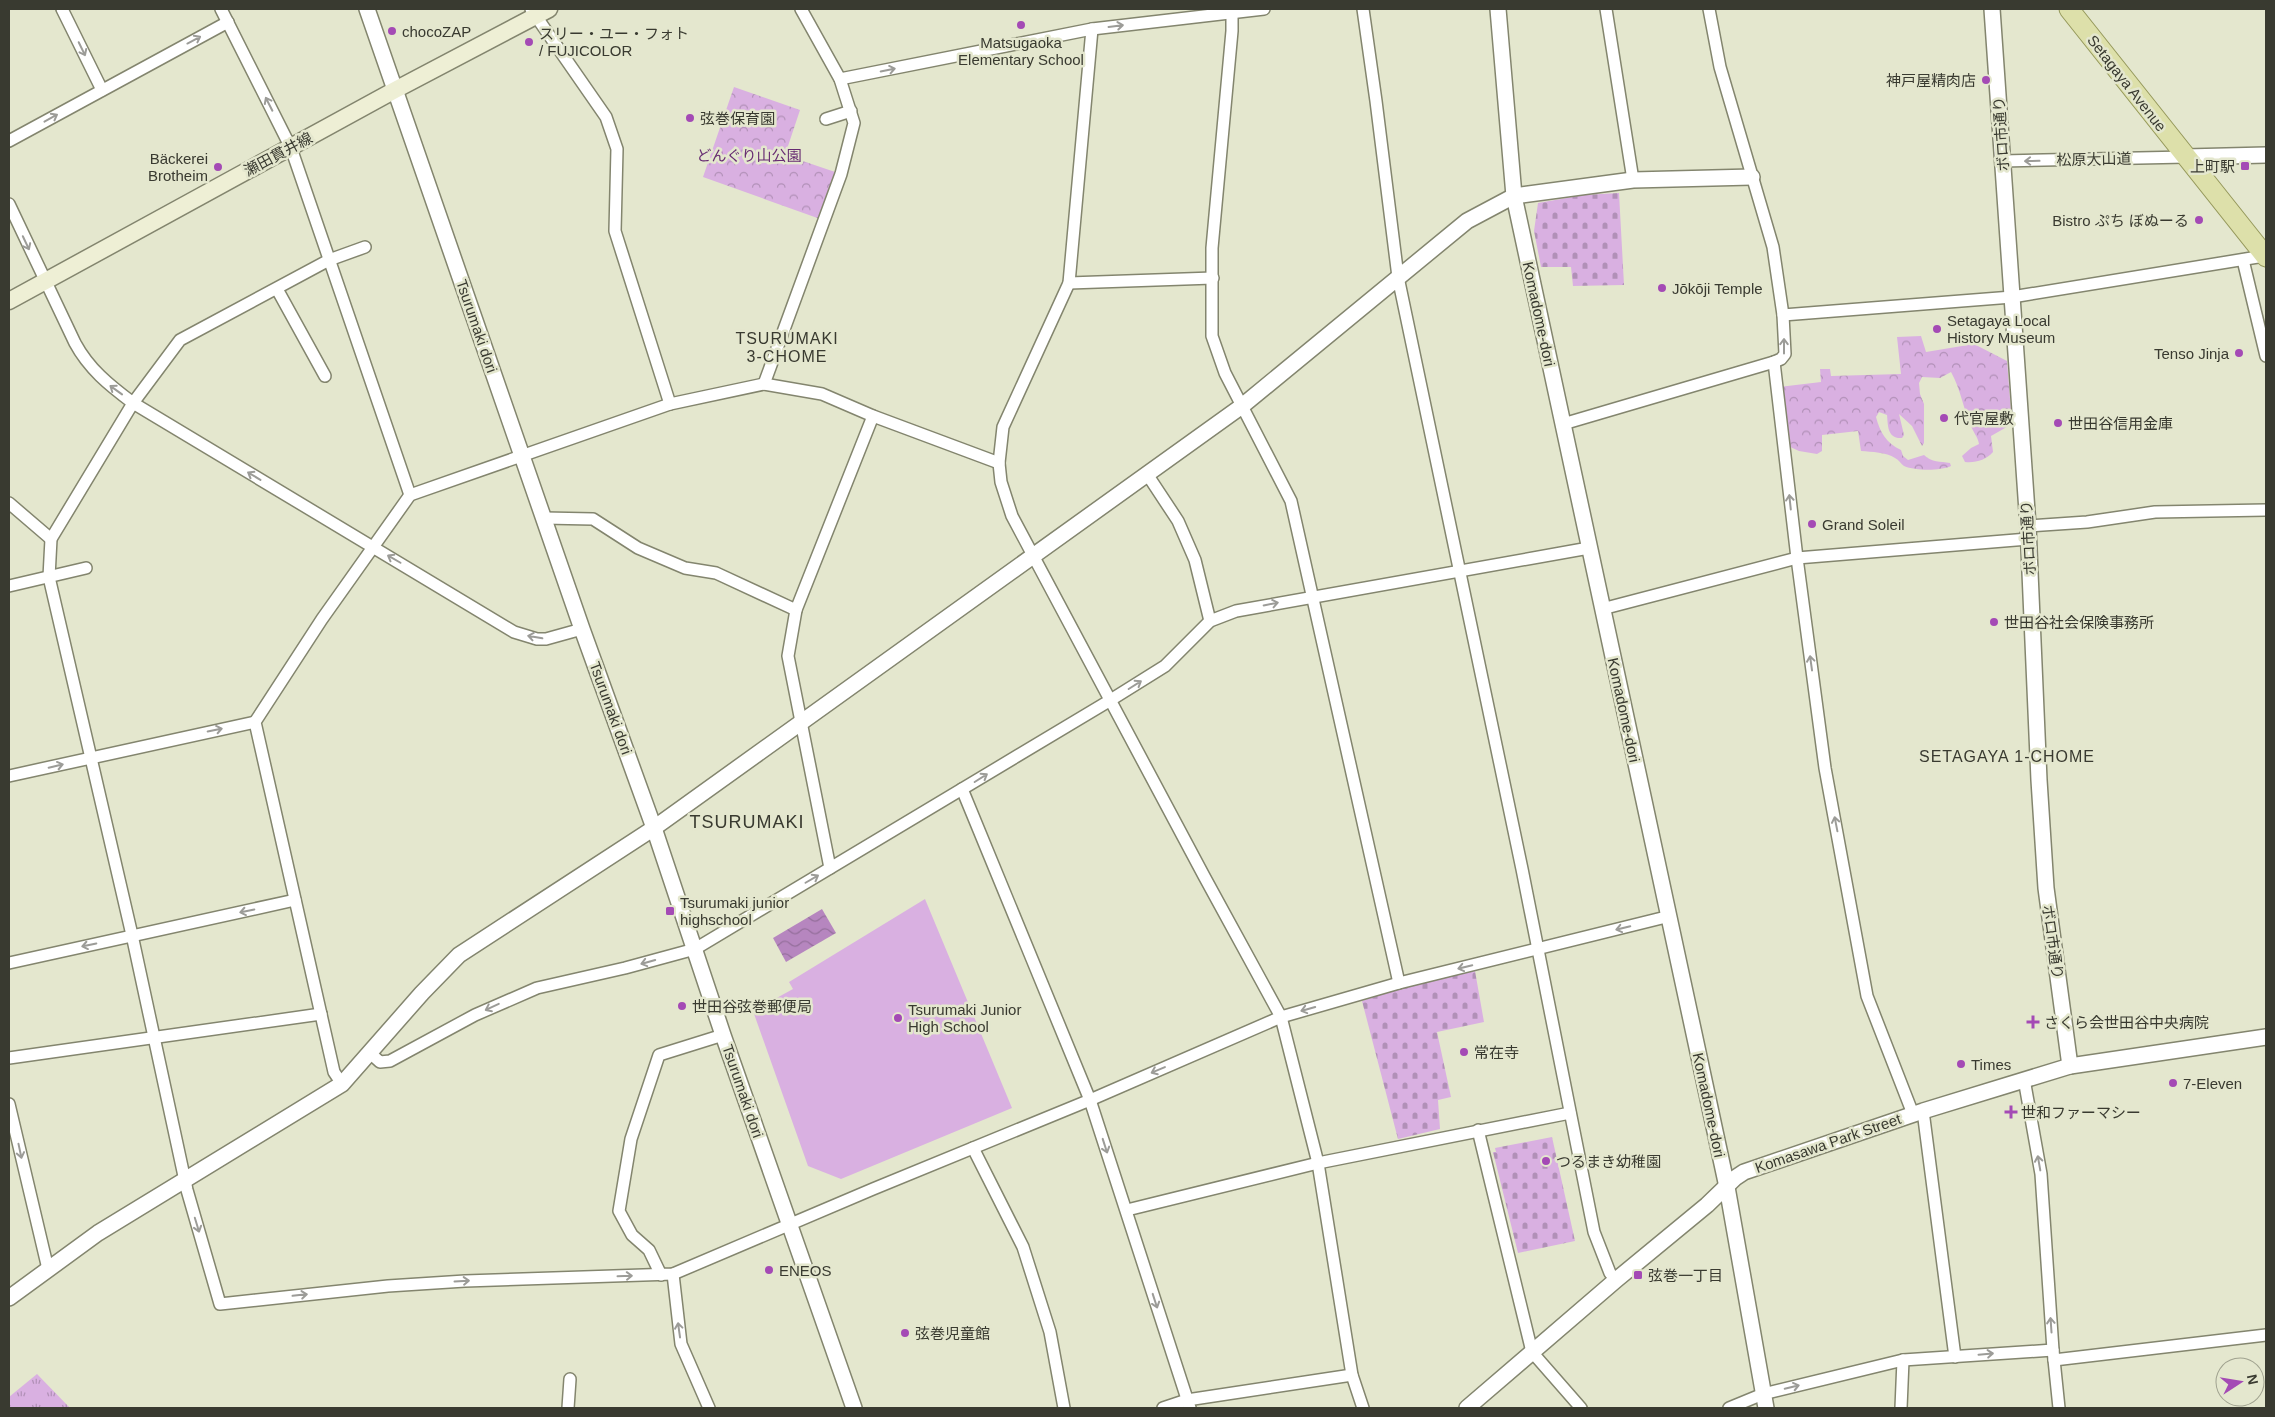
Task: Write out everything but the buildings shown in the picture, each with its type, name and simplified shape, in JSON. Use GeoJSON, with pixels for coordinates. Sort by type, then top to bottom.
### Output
{"type":"FeatureCollection","features":[{"type":"Feature","properties":{"kind":"main road","name":"Setagaya Avenue"},"geometry":{"type":"LineString","coordinates":[[2069,9],[2266,258]]}},
{"type":"Feature","properties":{"kind":"main road","name":"瀬田貫井線"},"geometry":{"type":"LineString","coordinates":[[9,301],[538,11]]}},
{"type":"Feature","properties":{"kind":"street"},"geometry":{"type":"LineString","coordinates":[[62,9],[102,90]]}},
{"type":"Feature","properties":{"kind":"street"},"geometry":{"type":"LineString","coordinates":[[221,9],[291,148],[410,495]]}},
{"type":"Feature","properties":{"kind":"street","name":"Tsurumaki dori"},"geometry":{"type":"LineString","coordinates":[[367,9],[582,629],[654,828],[723,1035],[854,1408]]}},
{"type":"Feature","properties":{"kind":"street"},"geometry":{"type":"LineString","coordinates":[[764,384],[841,174],[854,123],[840,79],[801,9]]}},
{"type":"Feature","properties":{"kind":"street"},"geometry":{"type":"LineString","coordinates":[[840,79],[1092,29],[1232,10],[1264,9]]}},
{"type":"Feature","properties":{"kind":"street"},"geometry":{"type":"LineString","coordinates":[[1362,9],[1376,100],[1398,277],[1594,1232],[1610,1273],[1616,1280]]}},
{"type":"Feature","properties":{"kind":"street","name":"Komadome-dori"},"geometry":{"type":"LineString","coordinates":[[1498,9],[1514,196],[1588,548],[1670,916],[1727,1187],[1765,1401]]}},
{"type":"Feature","properties":{"kind":"street"},"geometry":{"type":"LineString","coordinates":[[1606,9],[1633,180]]}},
{"type":"Feature","properties":{"kind":"street"},"geometry":{"type":"LineString","coordinates":[[1563,424],[1774,362],[1786,354],[1783,315],[1773,247],[1720,68],[1709,9]]}},
{"type":"Feature","properties":{"kind":"street","name":"ボロ市通り"},"geometry":{"type":"LineString","coordinates":[[1992,9],[2028,532],[2039,780],[2046,888],[2070,1066]]}},
{"type":"Feature","properties":{"kind":"street"},"geometry":{"type":"LineString","coordinates":[[1232,10],[1212,248],[1212,336],[1225,373],[1291,501],[1399,983]]}},
{"type":"Feature","properties":{"kind":"street"},"geometry":{"type":"LineString","coordinates":[[538,11],[606,117],[617,149],[615,231],[670,404]]}},
{"type":"Feature","properties":{"kind":"street"},"geometry":{"type":"LineString","coordinates":[[9,141],[228,22]]}},
{"type":"Feature","properties":{"kind":"street"},"geometry":{"type":"LineString","coordinates":[[1092,29],[1068,283],[1003,427],[999,463],[1001,482],[1012,516],[1281,1017],[1318,1163],[1352,1375],[1363,1408]]}},
{"type":"Feature","properties":{"kind":"street"},"geometry":{"type":"LineString","coordinates":[[826,119],[851,110]]}},
{"type":"Feature","properties":{"kind":"street"},"geometry":{"type":"LineString","coordinates":[[2186,157],[2266,155]]}},
{"type":"Feature","properties":{"kind":"street","name":"松原大山道"},"geometry":{"type":"LineString","coordinates":[[2003,161],[2186,157]]}},
{"type":"Feature","properties":{"kind":"street"},"geometry":{"type":"LineString","coordinates":[[9,1298],[98,1232],[342,1084],[422,993],[459,955],[654,828],[1242,406],[1467,222],[1514,196],[1633,180],[1752,177]]}},
{"type":"Feature","properties":{"kind":"street"},"geometry":{"type":"LineString","coordinates":[[9,204],[44,281],[84,360],[105,382],[133,403],[514,632],[537,639],[582,629]]}},
{"type":"Feature","properties":{"kind":"street"},"geometry":{"type":"LineString","coordinates":[[365,247],[329,260],[180,340],[133,403],[51,539],[49,577],[155,1038],[187,1190],[220,1304],[445,1282],[667,1274],[1090,1100],[1281,1017],[1399,983],[1670,916]]}},
{"type":"Feature","properties":{"kind":"street"},"geometry":{"type":"LineString","coordinates":[[1783,315],[2012,297],[2243,260],[2266,258]]}},
{"type":"Feature","properties":{"kind":"street"},"geometry":{"type":"LineString","coordinates":[[2243,260],[2266,356]]}},
{"type":"Feature","properties":{"kind":"street"},"geometry":{"type":"LineString","coordinates":[[1068,283],[1212,278]]}},
{"type":"Feature","properties":{"kind":"street"},"geometry":{"type":"LineString","coordinates":[[277,289],[325,376]]}},
{"type":"Feature","properties":{"kind":"street"},"geometry":{"type":"LineString","coordinates":[[1774,362],[1797,558],[1825,768],[1846,871],[1867,996],[1918,1113],[1955,1357]]}},
{"type":"Feature","properties":{"kind":"street"},"geometry":{"type":"LineString","coordinates":[[9,776],[255,722],[322,619],[410,495],[670,404],[764,384],[822,394],[873,416],[999,463]]}},
{"type":"Feature","properties":{"kind":"street"},"geometry":{"type":"LineString","coordinates":[[830,868],[788,656],[796,610],[873,416]]}},
{"type":"Feature","properties":{"kind":"street"},"geometry":{"type":"LineString","coordinates":[[1147,474],[1178,521],[1195,560],[1210,621]]}},
{"type":"Feature","properties":{"kind":"street"},"geometry":{"type":"LineString","coordinates":[[9,503],[51,539]]}},
{"type":"Feature","properties":{"kind":"street"},"geometry":{"type":"LineString","coordinates":[[1602,609],[1797,558],[2028,532],[2155,512],[2266,510]]}},
{"type":"Feature","properties":{"kind":"street"},"geometry":{"type":"LineString","coordinates":[[544,518],[593,519],[638,548],[685,568],[716,573],[796,610]]}},
{"type":"Feature","properties":{"kind":"street"},"geometry":{"type":"LineString","coordinates":[[369,1052],[380,1062],[390,1060],[474,1015],[537,988],[624,968],[694,949],[1110,701],[1165,666],[1210,621],[1236,611],[1313,596],[1588,548]]}},
{"type":"Feature","properties":{"kind":"street"},"geometry":{"type":"LineString","coordinates":[[9,586],[86,568]]}},
{"type":"Feature","properties":{"kind":"street"},"geometry":{"type":"LineString","coordinates":[[255,722],[334,1072],[342,1084]]}},
{"type":"Feature","properties":{"kind":"street"},"geometry":{"type":"LineString","coordinates":[[962,789],[1090,1100],[1188,1404]]}},
{"type":"Feature","properties":{"kind":"street"},"geometry":{"type":"LineString","coordinates":[[9,963],[295,900]]}},
{"type":"Feature","properties":{"kind":"street"},"geometry":{"type":"LineString","coordinates":[[9,1058],[321,1014]]}},
{"type":"Feature","properties":{"kind":"street"},"geometry":{"type":"LineString","coordinates":[[709,1408],[681,1344],[667,1274],[649,1250],[632,1234],[619,1210],[631,1139],[659,1055],[723,1035]]}},
{"type":"Feature","properties":{"kind":"street","name":"Komasawa Park Street"},"geometry":{"type":"LineString","coordinates":[[1467,1408],[1744,1172],[1918,1113],[2070,1066],[2266,1037]]}},
{"type":"Feature","properties":{"kind":"street"},"geometry":{"type":"LineString","coordinates":[[2024,1080],[2041,1174],[2053,1355],[2059,1408]]}},
{"type":"Feature","properties":{"kind":"street"},"geometry":{"type":"LineString","coordinates":[[9,1104],[48,1269]]}},
{"type":"Feature","properties":{"kind":"street"},"geometry":{"type":"LineString","coordinates":[[1127,1210],[1318,1163],[1570,1113]]}},
{"type":"Feature","properties":{"kind":"street"},"geometry":{"type":"LineString","coordinates":[[1478,1130],[1532,1352],[1581,1408]]}},
{"type":"Feature","properties":{"kind":"street"},"geometry":{"type":"LineString","coordinates":[[973,1148],[1023,1247],[1050,1332],[1064,1408]]}},
{"type":"Feature","properties":{"kind":"street"},"geometry":{"type":"LineString","coordinates":[[1729,1408],[1765,1401],[1903,1360],[2053,1355],[2266,1335]]}},
{"type":"Feature","properties":{"kind":"street"},"geometry":{"type":"LineString","coordinates":[[1901,1408],[1903,1360]]}},
{"type":"Feature","properties":{"kind":"street"},"geometry":{"type":"LineString","coordinates":[[1163,1408],[1352,1375]]}},
{"type":"Feature","properties":{"kind":"street"},"geometry":{"type":"LineString","coordinates":[[568,1408],[570,1379]]}},
{"type":"Feature","properties":{"kind":"green space","name":"どんぐり山公園"},"geometry":{"type":"Polygon","coordinates":[[[734,87],[800,110],[785,155],[841,174],[823,220],[703,177],[734,87]]]}},
{"type":"Feature","properties":{"kind":"green space"},"geometry":{"type":"Polygon","coordinates":[[[1619,193],[1624,285],[1573,286],[1571,267],[1541,267],[1534,231],[1538,203],[1584,195],[1619,193]]]}},
{"type":"Feature","properties":{"kind":"green space"},"geometry":{"type":"Polygon","coordinates":[[[1921,336],[1926,352],[1974,344],[2007,361],[2012,424],[1991,436],[1993,452],[1990,455],[1977,461],[1969,462],[1965,462],[1962,456],[1979,444],[1951,372],[1940,378],[1922,377],[1919,383],[1920,394],[1924,404],[1924,443],[1922,446],[1912,426],[1899,414],[1904,435],[1902,438],[1893,436],[1889,431],[1887,415],[1879,412],[1876,417],[1879,428],[1884,436],[1891,444],[1901,450],[1903,456],[1908,460],[1924,455],[1933,461],[1950,463],[1951,466],[1934,470],[1915,469],[1904,466],[1896,459],[1887,455],[1861,451],[1858,431],[1822,435],[1822,451],[1817,454],[1799,451],[1786,445],[1779,387],[1821,382],[1820,369],[1830,369],[1831,376],[1901,374],[1897,337],[1921,336]]]}},
{"type":"Feature","properties":{"kind":"green space"},"geometry":{"type":"Polygon","coordinates":[[[925,899],[1012,1108],[841,1179],[808,1166],[753,1011],[793,989],[789,982],[925,899]]]}},
{"type":"Feature","properties":{"kind":"green space"},"geometry":{"type":"Polygon","coordinates":[[[1475,971],[1484,1022],[1437,1032],[1451,1097],[1438,1100],[1440,1129],[1398,1139],[1362,1001],[1407,986],[1475,971]]]}},
{"type":"Feature","properties":{"kind":"green space"},"geometry":{"type":"Polygon","coordinates":[[[1552,1137],[1575,1241],[1518,1253],[1493,1152],[1496,1152],[1495,1148],[1552,1137]]]}},
{"type":"Feature","properties":{"kind":"green space"},"geometry":{"type":"Polygon","coordinates":[[[37,1374],[70,1408],[9,1408],[9,1397],[37,1374]]]}},
{"type":"Feature","properties":{"kind":"water"},"geometry":{"type":"Polygon","coordinates":[[[822,909],[836,933],[786,962],[773,938],[822,909]]]}},
{"type":"Feature","properties":{"kind":"place","name":"Matsugaoka Elementary School"},"geometry":{"type":"Point","coordinates":[1021,25]}},
{"type":"Feature","properties":{"kind":"place","name":"chocoZAP"},"geometry":{"type":"Point","coordinates":[392,31]}},
{"type":"Feature","properties":{"kind":"place","name":"スリー・ユー・フォト / FUJICOLOR"},"geometry":{"type":"Point","coordinates":[529,42]}},
{"type":"Feature","properties":{"kind":"place","name":"神戸屋精肉店"},"geometry":{"type":"Point","coordinates":[1986,80]}},
{"type":"Feature","properties":{"kind":"place","name":"弦巻保育園"},"geometry":{"type":"Point","coordinates":[690,118]}},
{"type":"Feature","properties":{"kind":"place","name":"上町駅"},"geometry":{"type":"Point","coordinates":[2245,166]}},
{"type":"Feature","properties":{"kind":"place","name":"Bäckerei Brotheim"},"geometry":{"type":"Point","coordinates":[218,167]}},
{"type":"Feature","properties":{"kind":"place","name":"Bistro ぷち ぼぬーる"},"geometry":{"type":"Point","coordinates":[2199,220]}},
{"type":"Feature","properties":{"kind":"place","name":"Jōkōji Temple"},"geometry":{"type":"Point","coordinates":[1662,288]}},
{"type":"Feature","properties":{"kind":"place","name":"Setagaya Local History Museum"},"geometry":{"type":"Point","coordinates":[1937,329]}},
{"type":"Feature","properties":{"kind":"place","name":"Tenso Jinja"},"geometry":{"type":"Point","coordinates":[2239,353]}},
{"type":"Feature","properties":{"kind":"place","name":"代官屋敷"},"geometry":{"type":"Point","coordinates":[1944,418]}},
{"type":"Feature","properties":{"kind":"place","name":"世田谷信用金庫"},"geometry":{"type":"Point","coordinates":[2058,423]}},
{"type":"Feature","properties":{"kind":"place","name":"Grand Soleil"},"geometry":{"type":"Point","coordinates":[1812,524]}},
{"type":"Feature","properties":{"kind":"place","name":"世田谷社会保険事務所"},"geometry":{"type":"Point","coordinates":[1994,622]}},
{"type":"Feature","properties":{"kind":"place","name":"Tsurumaki junior highschool"},"geometry":{"type":"Point","coordinates":[670,911]}},
{"type":"Feature","properties":{"kind":"place","name":"世田谷弦巻郵便局"},"geometry":{"type":"Point","coordinates":[682,1006]}},
{"type":"Feature","properties":{"kind":"place","name":"Tsurumaki Junior High School"},"geometry":{"type":"Point","coordinates":[898,1018]}},
{"type":"Feature","properties":{"kind":"place","name":"さくら会世田谷中央病院"},"geometry":{"type":"Point","coordinates":[2033,1022]}},
{"type":"Feature","properties":{"kind":"place","name":"常在寺"},"geometry":{"type":"Point","coordinates":[1464,1052]}},
{"type":"Feature","properties":{"kind":"place","name":"Times"},"geometry":{"type":"Point","coordinates":[1961,1064]}},
{"type":"Feature","properties":{"kind":"place","name":"7-Eleven"},"geometry":{"type":"Point","coordinates":[2173,1083]}},
{"type":"Feature","properties":{"kind":"place","name":"世和ファーマシー"},"geometry":{"type":"Point","coordinates":[2011,1112]}},
{"type":"Feature","properties":{"kind":"place","name":"つるまき幼稚園"},"geometry":{"type":"Point","coordinates":[1546,1161]}},
{"type":"Feature","properties":{"kind":"place","name":"ENEOS"},"geometry":{"type":"Point","coordinates":[769,1270]}},
{"type":"Feature","properties":{"kind":"place","name":"弦巻一丁目"},"geometry":{"type":"Point","coordinates":[1638,1275]}},
{"type":"Feature","properties":{"kind":"place","name":"弦巻児童館"},"geometry":{"type":"Point","coordinates":[905,1333]}},
{"type":"Feature","properties":{"kind":"district","name":"TSURUMAKI 3-CHOME"},"geometry":{"type":"Point","coordinates":[787,347]}},
{"type":"Feature","properties":{"kind":"district","name":"SETAGAYA 1-CHOME"},"geometry":{"type":"Point","coordinates":[2007,756]}},
{"type":"Feature","properties":{"kind":"district","name":"TSURUMAKI"},"geometry":{"type":"Point","coordinates":[747,822]}}]}
